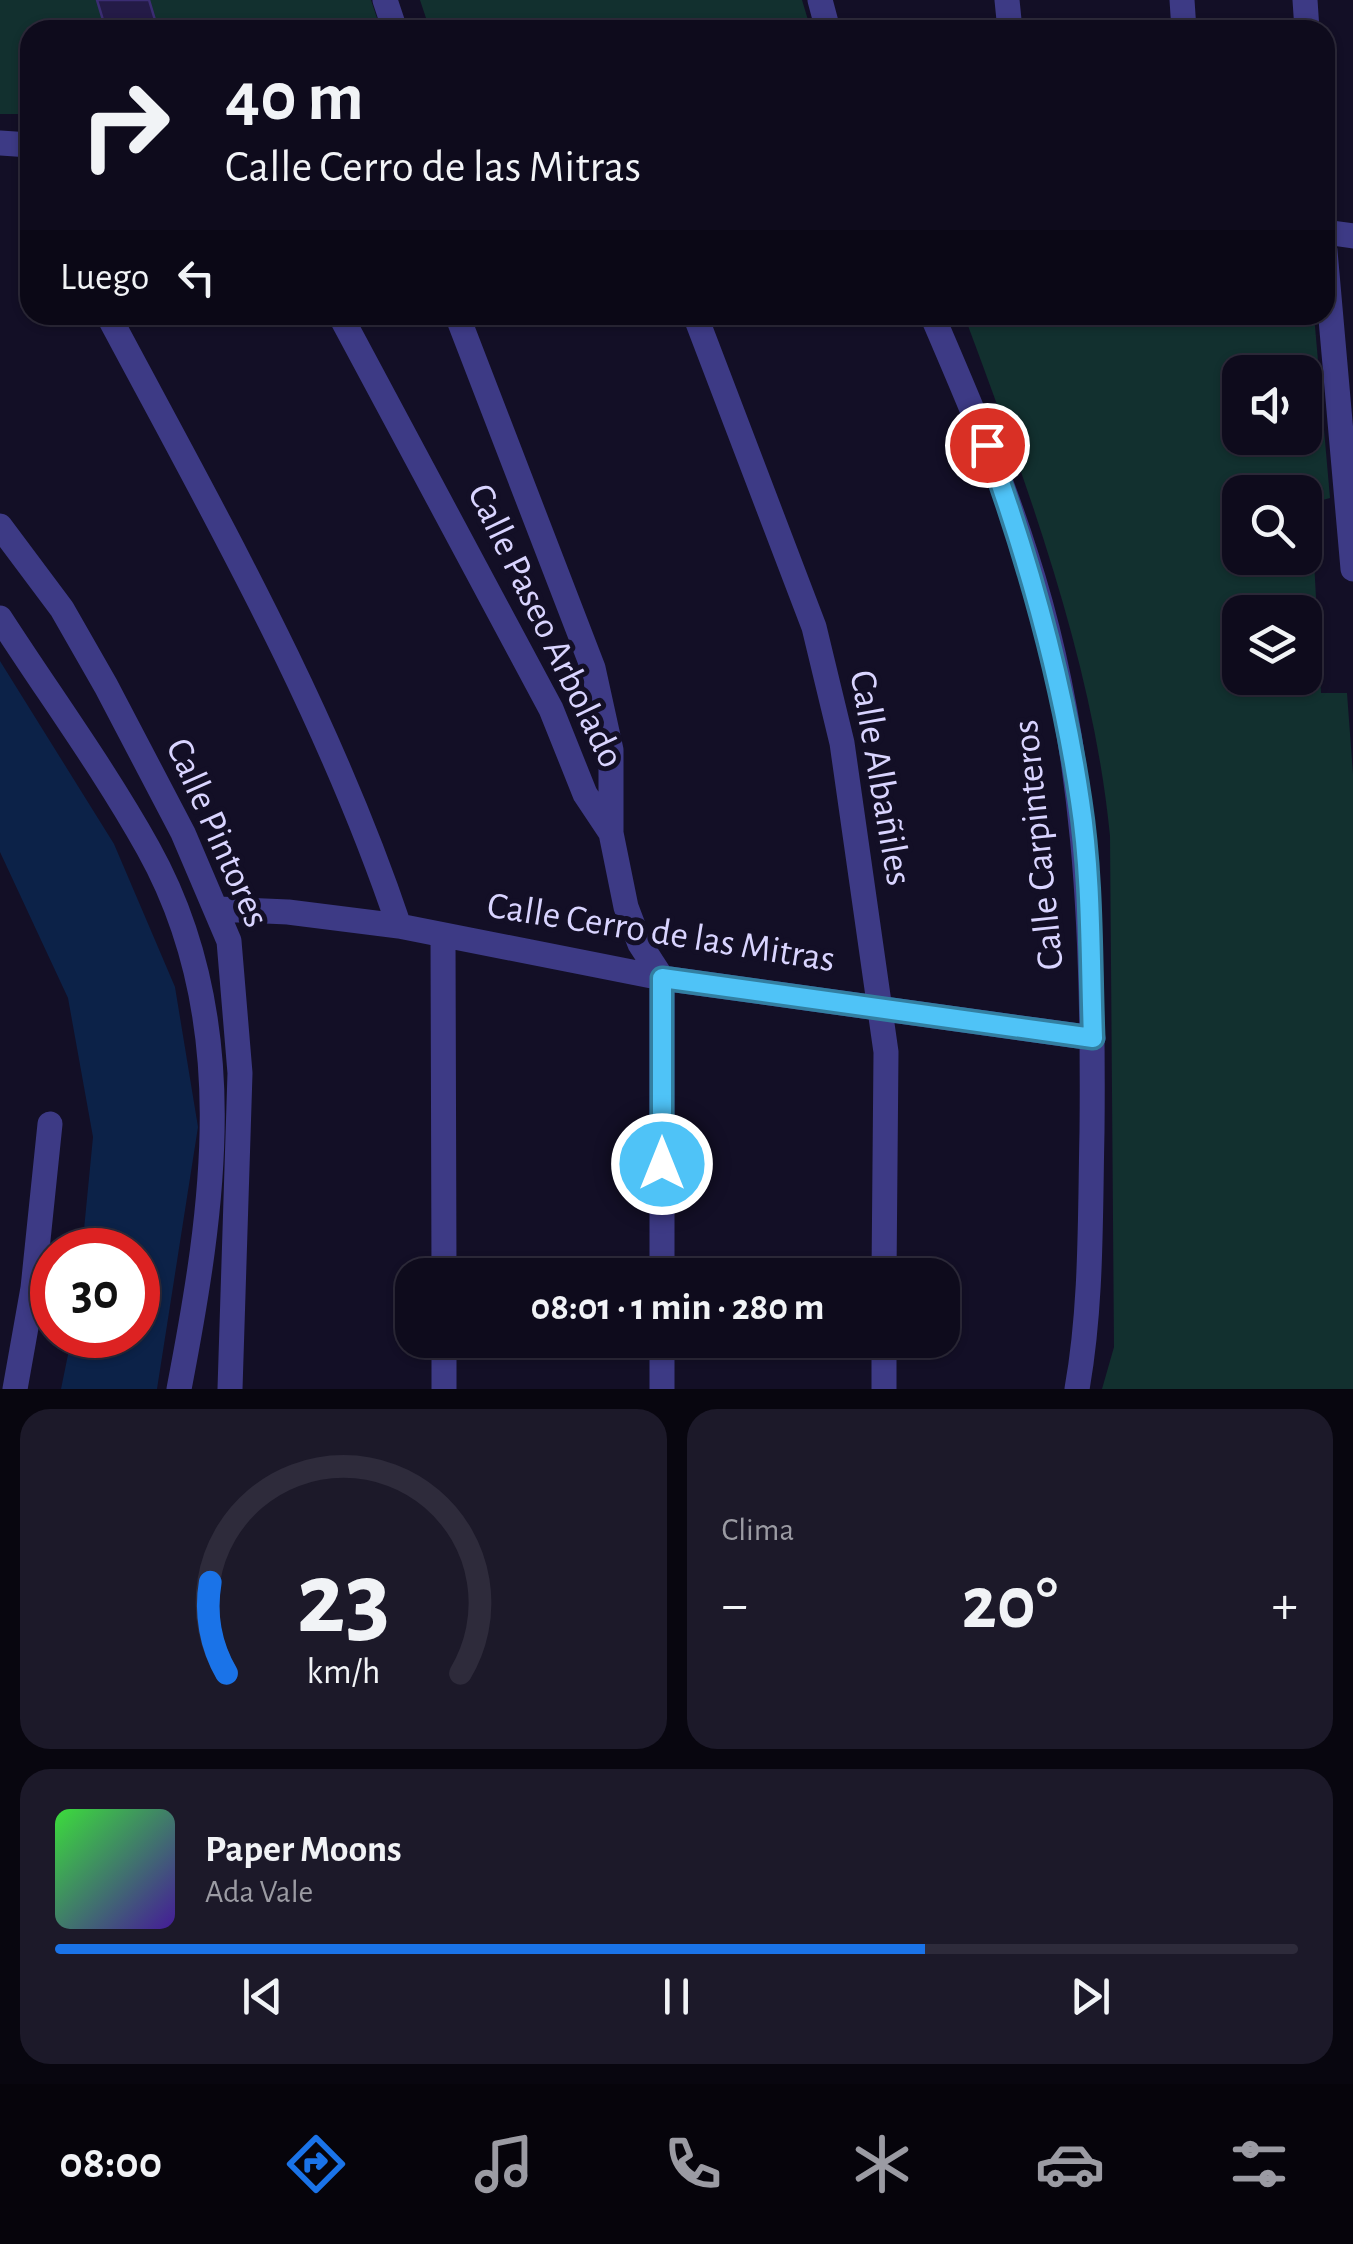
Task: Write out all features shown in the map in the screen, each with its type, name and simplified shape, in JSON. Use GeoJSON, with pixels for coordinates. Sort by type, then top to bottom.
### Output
{"type":"FeatureCollection","features":[{"type":"Feature","properties":{"kind":"street"},"geometry":{"type":"LineString","coordinates":[[113,325],[242,567],[340,764],[399,926]]}},
{"type":"Feature","properties":{"kind":"street","name":"Calle Paseo Arbolado"},"geometry":{"type":"LineString","coordinates":[[345,325],[551,708],[585,794],[611,833],[626,908],[640,944],[662,978]]}},
{"type":"Feature","properties":{"kind":"street"},"geometry":{"type":"LineString","coordinates":[[461,325],[593,668],[612,750],[611,833]]}},
{"type":"Feature","properties":{"kind":"street","name":"Calle Albañiles"},"geometry":{"type":"LineString","coordinates":[[700,325],[777,520],[814,627],[842,743],[886,1052],[884,1258]]}},
{"type":"Feature","properties":{"kind":"street","name":"Calle Carpinteros"},"geometry":{"type":"LineString","coordinates":[[936,325],[987,445],[1027,558],[1062,698],[1084,841],[1093,1038],[1090,1262],[1077,1389]]}},
{"type":"Feature","properties":{"kind":"street"},"geometry":{"type":"LineString","coordinates":[[1332,325],[1353,569]]}},
{"type":"Feature","properties":{"kind":"street","name":"Calle Pintores"},"geometry":{"type":"LineString","coordinates":[[0,526],[62,609],[106,686],[218,908],[230,941],[238,1023],[230,1389]]}},
{"type":"Feature","properties":{"kind":"street"},"geometry":{"type":"LineString","coordinates":[[0,618],[148,849],[181,920],[203,999],[216,1120],[212,1188],[179,1389]]}},
{"type":"Feature","properties":{"kind":"street","name":"Calle Cerro de las Mitras"},"geometry":{"type":"LineString","coordinates":[[218,908],[399,926],[662,978],[1093,1038]]}},
{"type":"Feature","properties":{"kind":"street"},"geometry":{"type":"LineString","coordinates":[[442,935],[444,1258]]}},
{"type":"Feature","properties":{"kind":"street"},"geometry":{"type":"LineString","coordinates":[[662,978],[662,1258]]}},
{"type":"Feature","properties":{"kind":"street"},"geometry":{"type":"LineString","coordinates":[[16,1389],[34,1288],[50,1124]]}},
{"type":"Feature","properties":{"kind":"street"},"geometry":{"type":"LineString","coordinates":[[444,1358],[444,1389]]}},
{"type":"Feature","properties":{"kind":"street"},"geometry":{"type":"LineString","coordinates":[[662,1358],[662,1389]]}},
{"type":"Feature","properties":{"kind":"street"},"geometry":{"type":"LineString","coordinates":[[884,1358],[884,1389]]}},
{"type":"Feature","properties":{"kind":"green space"},"geometry":{"type":"Polygon","coordinates":[[[0,0],[371,0],[378,20],[20,20],[20,114],[0,114],[0,0]]]}},
{"type":"Feature","properties":{"kind":"green space"},"geometry":{"type":"Polygon","coordinates":[[[420,0],[802,0],[808,20],[427,20],[420,0]]]}},
{"type":"Feature","properties":{"kind":"green space"},"geometry":{"type":"Polygon","coordinates":[[[968,325],[1315,325],[1317,355],[1222,355],[1222,455],[1322,455],[1322,407],[1330,498],[1322,500],[1322,475],[1222,475],[1222,575],[1315,575],[1316,595],[1222,595],[1222,695],[1347,693],[1353,774],[1353,1389],[1102,1389],[1114,1347],[1110,836],[1089,703],[1054,571],[968,325]]]}},
{"type":"Feature","properties":{"kind":"water"},"geometry":{"type":"Polygon","coordinates":[[[0,661],[114,844],[175,987],[198,1127],[157,1389],[61,1389],[67,1358],[160,1358],[160,1228],[84,1228],[93,1137],[68,998],[0,852],[0,661]]]}},
{"type":"Feature","properties":{"kind":"building"},"geometry":{"type":"Polygon","coordinates":[[[97,0],[149,0],[155,20],[103,20],[97,0]]]}},
{"type":"Feature","properties":{"kind":"route"},"geometry":{"type":"LineString","coordinates":[[662,1164],[662,978],[1093,1038],[1089,896],[1081,804],[1062,698],[1027,558],[987,445]]}}]}
